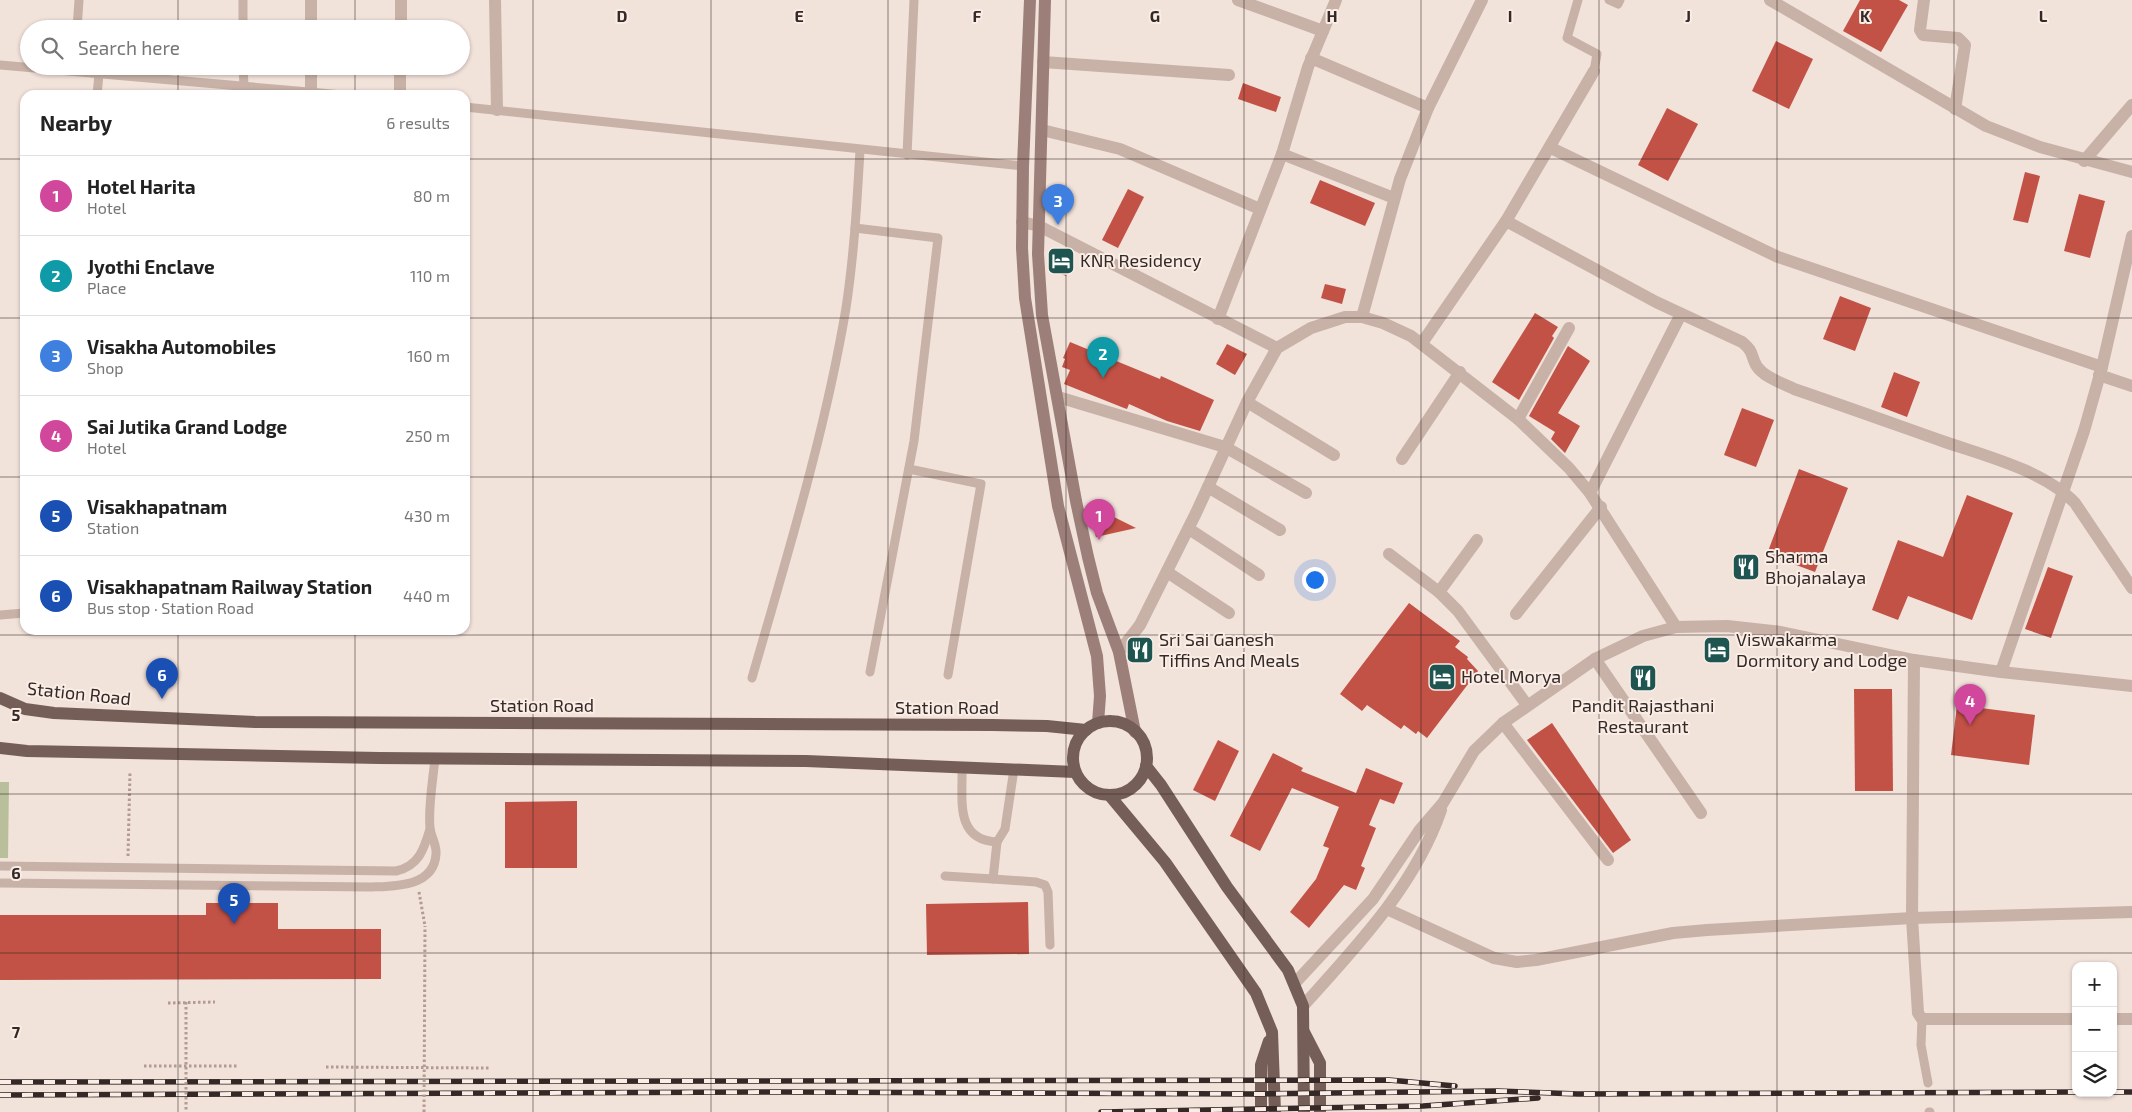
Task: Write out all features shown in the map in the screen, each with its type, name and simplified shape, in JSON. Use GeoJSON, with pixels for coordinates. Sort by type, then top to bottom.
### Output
{"type":"FeatureCollection","features":[{"type":"Feature","properties":{"kind":"main road"},"geometry":{"type":"LineString","coordinates":[[1030,0],[1022,222],[1025,298],[1058,506],[1097,656],[1100,696],[1098,723]]}},
{"type":"Feature","properties":{"kind":"main road"},"geometry":{"type":"LineString","coordinates":[[1046,0],[1038,254],[1042,315],[1088,557],[1097,593],[1119,652],[1135,732],[1145,748],[1146,766],[1139,781],[1126,792],[1110,796],[1096,793],[1083,785],[1075,772],[1073,757],[1076,742],[1086,730],[1098,723],[1111,721],[1124,725],[1135,732]]}},
{"type":"Feature","properties":{"kind":"main road","name":"Station Road"},"geometry":{"type":"LineString","coordinates":[[0,698],[26,709],[54,713],[255,722],[1017,726],[1086,730]]}},
{"type":"Feature","properties":{"kind":"main road"},"geometry":{"type":"LineString","coordinates":[[1,749],[171,755],[806,761],[1075,772]]}},
{"type":"Feature","properties":{"kind":"main road"},"geometry":{"type":"LineString","coordinates":[[1146,766],[1161,785],[1227,887],[1288,970],[1295,983],[1303,1006],[1304,1112]]}},
{"type":"Feature","properties":{"kind":"main road"},"geometry":{"type":"LineString","coordinates":[[1110,796],[1165,862],[1256,992],[1272,1032],[1275,1112]]}},
{"type":"Feature","properties":{"kind":"main road"},"geometry":{"type":"LineString","coordinates":[[1303,1030],[1320,1063],[1320,1112]]}},
{"type":"Feature","properties":{"kind":"main road"},"geometry":{"type":"LineString","coordinates":[[1261,1112],[1261,1065],[1272,1032]]}},
{"type":"Feature","properties":{"kind":"street"},"geometry":{"type":"LineString","coordinates":[[311,0],[311,20]]}},
{"type":"Feature","properties":{"kind":"street"},"geometry":{"type":"LineString","coordinates":[[401,0],[401,20]]}},
{"type":"Feature","properties":{"kind":"street"},"geometry":{"type":"LineString","coordinates":[[495,0],[496,110]]}},
{"type":"Feature","properties":{"kind":"street"},"geometry":{"type":"LineString","coordinates":[[1238,0],[1323,31]]}},
{"type":"Feature","properties":{"kind":"street"},"geometry":{"type":"LineString","coordinates":[[1218,319],[1282,154],[1311,58],[1336,0]]}},
{"type":"Feature","properties":{"kind":"street"},"geometry":{"type":"LineString","coordinates":[[1362,317],[1394,198],[1428,108],[1482,0]]}},
{"type":"Feature","properties":{"kind":"street"},"geometry":{"type":"LineString","coordinates":[[1770,0],[1986,126],[2084,161],[2132,172]]}},
{"type":"Feature","properties":{"kind":"street"},"geometry":{"type":"LineString","coordinates":[[1924,0],[1920,30],[1923,35],[1958,38],[1965,46],[1955,109]]}},
{"type":"Feature","properties":{"kind":"street"},"geometry":{"type":"LineString","coordinates":[[1311,58],[1428,108]]}},
{"type":"Feature","properties":{"kind":"street"},"geometry":{"type":"LineString","coordinates":[[1043,62],[1229,75]]}},
{"type":"Feature","properties":{"kind":"street"},"geometry":{"type":"LineString","coordinates":[[1422,343],[1506,221],[1551,148],[1594,71]]}},
{"type":"Feature","properties":{"kind":"street"},"geometry":{"type":"LineString","coordinates":[[311,75],[311,90]]}},
{"type":"Feature","properties":{"kind":"street"},"geometry":{"type":"LineString","coordinates":[[400,75],[400,90]]}},
{"type":"Feature","properties":{"kind":"street"},"geometry":{"type":"LineString","coordinates":[[2084,161],[2132,105]]}},
{"type":"Feature","properties":{"kind":"street"},"geometry":{"type":"LineString","coordinates":[[1042,130],[1120,149],[1260,209]]}},
{"type":"Feature","properties":{"kind":"street"},"geometry":{"type":"LineString","coordinates":[[1551,148],[1778,257],[2101,371],[2132,386]]}},
{"type":"Feature","properties":{"kind":"street"},"geometry":{"type":"LineString","coordinates":[[1282,154],[1394,198]]}},
{"type":"Feature","properties":{"kind":"street"},"geometry":{"type":"LineString","coordinates":[[1506,221],[1681,314],[1742,342],[1753,350],[1757,366],[1768,376],[1794,389],[1999,461],[2064,491],[2075,503],[2132,588]]}},
{"type":"Feature","properties":{"kind":"street"},"geometry":{"type":"LineString","coordinates":[[1022,222],[1039,226],[1278,348]]}},
{"type":"Feature","properties":{"kind":"street"},"geometry":{"type":"LineString","coordinates":[[2001,672],[2084,431],[2101,371],[2132,236]]}},
{"type":"Feature","properties":{"kind":"street"},"geometry":{"type":"LineString","coordinates":[[1590,493],[1681,314]]}},
{"type":"Feature","properties":{"kind":"street"},"geometry":{"type":"LineString","coordinates":[[1119,652],[1140,625],[1188,529],[1247,402],[1278,348],[1297,334],[1345,317],[1362,317],[1395,328],[1422,343],[1518,419],[1569,468],[1601,507],[1676,627]]}},
{"type":"Feature","properties":{"kind":"street"},"geometry":{"type":"LineString","coordinates":[[1518,419],[1569,328]]}},
{"type":"Feature","properties":{"kind":"street"},"geometry":{"type":"LineString","coordinates":[[1402,460],[1460,372]]}},
{"type":"Feature","properties":{"kind":"street"},"geometry":{"type":"LineString","coordinates":[[1058,397],[1225,447],[1306,493]]}},
{"type":"Feature","properties":{"kind":"street"},"geometry":{"type":"LineString","coordinates":[[1247,402],[1334,455]]}},
{"type":"Feature","properties":{"kind":"street"},"geometry":{"type":"LineString","coordinates":[[1208,487],[1280,530]]}},
{"type":"Feature","properties":{"kind":"street"},"geometry":{"type":"LineString","coordinates":[[1516,614],[1601,507]]}},
{"type":"Feature","properties":{"kind":"street"},"geometry":{"type":"LineString","coordinates":[[1188,529],[1259,575]]}},
{"type":"Feature","properties":{"kind":"street"},"geometry":{"type":"LineString","coordinates":[[1439,592],[1477,540]]}},
{"type":"Feature","properties":{"kind":"street"},"geometry":{"type":"LineString","coordinates":[[1389,554],[1439,592],[1469,625],[1527,705]]}},
{"type":"Feature","properties":{"kind":"street"},"geometry":{"type":"LineString","coordinates":[[1167,572],[1229,613]]}},
{"type":"Feature","properties":{"kind":"street"},"geometry":{"type":"LineString","coordinates":[[1295,983],[1373,899],[1419,831],[1443,803],[1474,751],[1503,723],[1527,705],[1595,659],[1643,636],[1676,627],[1727,626],[1772,631],[1914,660],[2001,672],[2130,684]]}},
{"type":"Feature","properties":{"kind":"street"},"geometry":{"type":"LineString","coordinates":[[1595,659],[1701,813]]}},
{"type":"Feature","properties":{"kind":"street"},"geometry":{"type":"LineString","coordinates":[[1914,660],[1912,918],[1918,1013],[1922,1019],[2072,1019]]}},
{"type":"Feature","properties":{"kind":"street"},"geometry":{"type":"LineString","coordinates":[[1503,723],[1608,860]]}},
{"type":"Feature","properties":{"kind":"street"},"geometry":{"type":"LineString","coordinates":[[1303,1006],[1381,919],[1433,833],[1443,803]]}},
{"type":"Feature","properties":{"kind":"street"},"geometry":{"type":"LineString","coordinates":[[1387,909],[1494,958],[1517,962],[1536,960],[1673,933],[1912,918],[2132,912]]}},
{"type":"Feature","properties":{"kind":"street"},"geometry":{"type":"LineString","coordinates":[[2117,1019],[2132,1019]]}},
{"type":"Feature","properties":{"kind":"lane"},"geometry":{"type":"LineString","coordinates":[[78,20],[79,0]]}},
{"type":"Feature","properties":{"kind":"lane"},"geometry":{"type":"LineString","coordinates":[[243,0],[243,20]]}},
{"type":"Feature","properties":{"kind":"lane"},"geometry":{"type":"LineString","coordinates":[[907,155],[914,0]]}},
{"type":"Feature","properties":{"kind":"lane"},"geometry":{"type":"LineString","coordinates":[[1578,0],[1567,38],[1597,54],[1594,71]]}},
{"type":"Feature","properties":{"kind":"lane"},"geometry":{"type":"LineString","coordinates":[[1609,0],[1618,4],[1620,0]]}},
{"type":"Feature","properties":{"kind":"lane"},"geometry":{"type":"LineString","coordinates":[[0,65],[20,66]]}},
{"type":"Feature","properties":{"kind":"lane"},"geometry":{"type":"LineString","coordinates":[[97,90],[99,75]]}},
{"type":"Feature","properties":{"kind":"lane"},"geometry":{"type":"LineString","coordinates":[[111,75],[278,90]]}},
{"type":"Feature","properties":{"kind":"lane"},"geometry":{"type":"LineString","coordinates":[[244,75],[244,86]]}},
{"type":"Feature","properties":{"kind":"lane"},"geometry":{"type":"LineString","coordinates":[[470,107],[1023,166]]}},
{"type":"Feature","properties":{"kind":"lane"},"geometry":{"type":"LineString","coordinates":[[752,678],[792,537],[832,381],[846,307],[855,228],[860,150]]}},
{"type":"Feature","properties":{"kind":"lane"},"geometry":{"type":"LineString","coordinates":[[855,228],[938,238],[909,470],[870,672]]}},
{"type":"Feature","properties":{"kind":"lane"},"geometry":{"type":"LineString","coordinates":[[909,470],[981,484],[948,675]]}},
{"type":"Feature","properties":{"kind":"lane"},"geometry":{"type":"LineString","coordinates":[[0,615],[20,613]]}},
{"type":"Feature","properties":{"kind":"lane"},"geometry":{"type":"LineString","coordinates":[[0,866],[396,871],[406,869],[418,860],[430,829],[435,758]]}},
{"type":"Feature","properties":{"kind":"lane"},"geometry":{"type":"LineString","coordinates":[[962,767],[964,815],[968,831],[982,841],[997,842]]}},
{"type":"Feature","properties":{"kind":"lane"},"geometry":{"type":"LineString","coordinates":[[993,879],[997,842],[1005,829],[1014,769]]}},
{"type":"Feature","properties":{"kind":"lane"},"geometry":{"type":"LineString","coordinates":[[0,883],[395,886],[417,882],[433,865],[436,854],[430,829]]}},
{"type":"Feature","properties":{"kind":"lane"},"geometry":{"type":"LineString","coordinates":[[945,876],[1036,882],[1045,885],[1048,892],[1050,945]]}},
{"type":"Feature","properties":{"kind":"lane"},"geometry":{"type":"LineString","coordinates":[[1922,1019],[1921,1045],[1928,1083]]}},
{"type":"Feature","properties":{"kind":"path"},"geometry":{"type":"LineString","coordinates":[[128,868],[130,771]]}},
{"type":"Feature","properties":{"kind":"path"},"geometry":{"type":"LineString","coordinates":[[417,882],[425,926],[424,1112]]}},
{"type":"Feature","properties":{"kind":"path"},"geometry":{"type":"LineString","coordinates":[[186,1002],[186,1112]]}},
{"type":"Feature","properties":{"kind":"path"},"geometry":{"type":"LineString","coordinates":[[168,1003],[215,1002]]}},
{"type":"Feature","properties":{"kind":"path"},"geometry":{"type":"LineString","coordinates":[[144,1066],[238,1066]]}},
{"type":"Feature","properties":{"kind":"path"},"geometry":{"type":"LineString","coordinates":[[326,1067],[489,1068]]}},
{"type":"Feature","properties":{"kind":"green space"},"geometry":{"type":"Polygon","coordinates":[[[0,782],[9,782],[8,858],[0,858],[0,782]]]}},
{"type":"Feature","properties":{"kind":"building"},"geometry":{"type":"Polygon","coordinates":[[[1860,0],[1899,0],[1908,5],[1881,52],[1843,31],[1860,0]]]}},
{"type":"Feature","properties":{"kind":"building"},"geometry":{"type":"Polygon","coordinates":[[[1776,41],[1813,59],[1789,109],[1752,91],[1776,41]]]}},
{"type":"Feature","properties":{"kind":"building"},"geometry":{"type":"Polygon","coordinates":[[[1243,83],[1281,97],[1276,112],[1238,99],[1243,83]]]}},
{"type":"Feature","properties":{"kind":"building"},"geometry":{"type":"Polygon","coordinates":[[[1667,108],[1698,124],[1668,181],[1638,165],[1667,108]]]}},
{"type":"Feature","properties":{"kind":"building"},"geometry":{"type":"Polygon","coordinates":[[[2025,172],[2040,176],[2028,223],[2013,220],[2025,172]]]}},
{"type":"Feature","properties":{"kind":"building"},"geometry":{"type":"Polygon","coordinates":[[[1320,180],[1375,203],[1365,226],[1310,203],[1320,180]]]}},
{"type":"Feature","properties":{"kind":"building"},"geometry":{"type":"Polygon","coordinates":[[[1128,189],[1144,197],[1118,248],[1102,240],[1128,189]]]}},
{"type":"Feature","properties":{"kind":"building"},"geometry":{"type":"Polygon","coordinates":[[[2079,194],[2105,201],[2090,258],[2064,251],[2079,194]]]}},
{"type":"Feature","properties":{"kind":"building"},"geometry":{"type":"Polygon","coordinates":[[[1057,251],[1073,257],[1066,276],[1049,269],[1057,251]]]}},
{"type":"Feature","properties":{"kind":"building"},"geometry":{"type":"Polygon","coordinates":[[[1325,284],[1346,289],[1342,304],[1321,298],[1325,284]]]}},
{"type":"Feature","properties":{"kind":"building"},"geometry":{"type":"Polygon","coordinates":[[[1840,296],[1871,308],[1855,351],[1823,339],[1840,296]]]}},
{"type":"Feature","properties":{"kind":"building"},"geometry":{"type":"Polygon","coordinates":[[[1535,313],[1558,327],[1552,336],[1554,338],[1519,400],[1492,382],[1535,313]]]}},
{"type":"Feature","properties":{"kind":"building"},"geometry":{"type":"Polygon","coordinates":[[[1070,342],[1160,379],[1161,376],[1214,400],[1200,431],[1167,421],[1129,404],[1127,409],[1124,408],[1064,384],[1070,370],[1062,367],[1065,359],[1063,358],[1070,342]]]}},
{"type":"Feature","properties":{"kind":"building"},"geometry":{"type":"Polygon","coordinates":[[[1227,344],[1247,354],[1235,375],[1216,364],[1227,344]]]}},
{"type":"Feature","properties":{"kind":"building"},"geometry":{"type":"Polygon","coordinates":[[[1568,346],[1590,361],[1558,413],[1580,426],[1565,453],[1551,439],[1555,432],[1529,416],[1568,346]]]}},
{"type":"Feature","properties":{"kind":"building"},"geometry":{"type":"Polygon","coordinates":[[[1894,372],[1920,382],[1907,417],[1881,407],[1894,372]]]}},
{"type":"Feature","properties":{"kind":"building"},"geometry":{"type":"Polygon","coordinates":[[[1742,408],[1774,420],[1756,467],[1724,455],[1742,408]]]}},
{"type":"Feature","properties":{"kind":"building"},"geometry":{"type":"Polygon","coordinates":[[[1799,469],[1848,488],[1815,572],[1767,554],[1799,469]]]}},
{"type":"Feature","properties":{"kind":"building"},"geometry":{"type":"Polygon","coordinates":[[[1967,495],[2013,513],[1972,620],[1908,596],[1898,620],[1872,610],[1898,540],[1943,557],[1967,495]]]}},
{"type":"Feature","properties":{"kind":"building"},"geometry":{"type":"Polygon","coordinates":[[[1088,504],[1136,528],[1096,537],[1088,504]]]}},
{"type":"Feature","properties":{"kind":"building"},"geometry":{"type":"Polygon","coordinates":[[[2048,567],[2073,576],[2051,638],[2025,629],[2048,567]]]}},
{"type":"Feature","properties":{"kind":"building"},"geometry":{"type":"Polygon","coordinates":[[[1409,603],[1460,641],[1455,647],[1468,657],[1467,659],[1478,671],[1427,738],[1418,731],[1416,734],[1404,725],[1401,729],[1367,705],[1362,711],[1340,694],[1409,603]]]}},
{"type":"Feature","properties":{"kind":"building"},"geometry":{"type":"Polygon","coordinates":[[[1854,689],[1892,689],[1893,791],[1855,791],[1854,689]]]}},
{"type":"Feature","properties":{"kind":"building"},"geometry":{"type":"Polygon","coordinates":[[[1957,705],[2035,715],[2029,765],[1951,755],[1957,705]]]}},
{"type":"Feature","properties":{"kind":"building"},"geometry":{"type":"Polygon","coordinates":[[[1552,723],[1631,840],[1613,853],[1527,740],[1552,723]]]}},
{"type":"Feature","properties":{"kind":"building"},"geometry":{"type":"Polygon","coordinates":[[[1218,740],[1239,751],[1215,801],[1193,790],[1218,740]]]}},
{"type":"Feature","properties":{"kind":"building"},"geometry":{"type":"Polygon","coordinates":[[[1273,753],[1303,768],[1301,771],[1356,793],[1366,768],[1403,783],[1394,804],[1380,799],[1369,825],[1376,828],[1361,866],[1365,868],[1356,890],[1344,885],[1309,928],[1290,912],[1316,879],[1329,848],[1323,846],[1339,807],[1292,788],[1260,851],[1230,836],[1273,753]]]}},
{"type":"Feature","properties":{"kind":"building"},"geometry":{"type":"Polygon","coordinates":[[[577,801],[577,868],[505,868],[505,802],[577,801]]]}},
{"type":"Feature","properties":{"kind":"building"},"geometry":{"type":"Polygon","coordinates":[[[1028,902],[1029,954],[927,955],[926,904],[1028,902]]]}},
{"type":"Feature","properties":{"kind":"building"},"geometry":{"type":"Polygon","coordinates":[[[206,903],[278,903],[278,929],[381,929],[381,979],[0,980],[0,915],[206,915],[206,903]]]}},
{"type":"Feature","properties":{"kind":"railway"},"geometry":{"type":"LineString","coordinates":[[0,1082],[1389,1080],[1455,1086]]}},
{"type":"Feature","properties":{"kind":"railway"},"geometry":{"type":"LineString","coordinates":[[0,1095],[783,1092],[1255,1094],[1497,1091],[1578,1094],[2072,1092]]}},
{"type":"Feature","properties":{"kind":"railway"},"geometry":{"type":"LineString","coordinates":[[2117,1092],[2132,1092]]}},
{"type":"Feature","properties":{"kind":"railway"},"geometry":{"type":"LineString","coordinates":[[1101,1112],[1423,1106],[1538,1098]]}},
{"type":"Feature","properties":{"kind":"place","name":"Visakha Automobiles"},"geometry":{"type":"Point","coordinates":[1058,225]}},
{"type":"Feature","properties":{"kind":"place","name":"KNR Residency"},"geometry":{"type":"Point","coordinates":[1061,261]}},
{"type":"Feature","properties":{"kind":"place","name":"Jyothi Enclave"},"geometry":{"type":"Point","coordinates":[1103,378]}},
{"type":"Feature","properties":{"kind":"place","name":"Hotel Harita"},"geometry":{"type":"Point","coordinates":[1099,540]}},
{"type":"Feature","properties":{"kind":"place","name":"Sharma Bhojanalaya"},"geometry":{"type":"Point","coordinates":[1746,567]}},
{"type":"Feature","properties":{"kind":"place","name":"Sri Sai Ganesh Tiffins And Meals"},"geometry":{"type":"Point","coordinates":[1140,650]}},
{"type":"Feature","properties":{"kind":"place","name":"Viswakarma Dormitory and Lodge"},"geometry":{"type":"Point","coordinates":[1717,650]}},
{"type":"Feature","properties":{"kind":"place","name":"Hotel Morya"},"geometry":{"type":"Point","coordinates":[1442,677]}},
{"type":"Feature","properties":{"kind":"place","name":"Pandit Rajasthani Restaurant"},"geometry":{"type":"Point","coordinates":[1643,678]}},
{"type":"Feature","properties":{"kind":"place","name":"Visakhapatnam Railway Station"},"geometry":{"type":"Point","coordinates":[162,699]}},
{"type":"Feature","properties":{"kind":"place","name":"Sai Jutika Grand Lodge"},"geometry":{"type":"Point","coordinates":[1970,725]}},
{"type":"Feature","properties":{"kind":"place","name":"Visakhapatnam"},"geometry":{"type":"Point","coordinates":[234,924]}}]}
